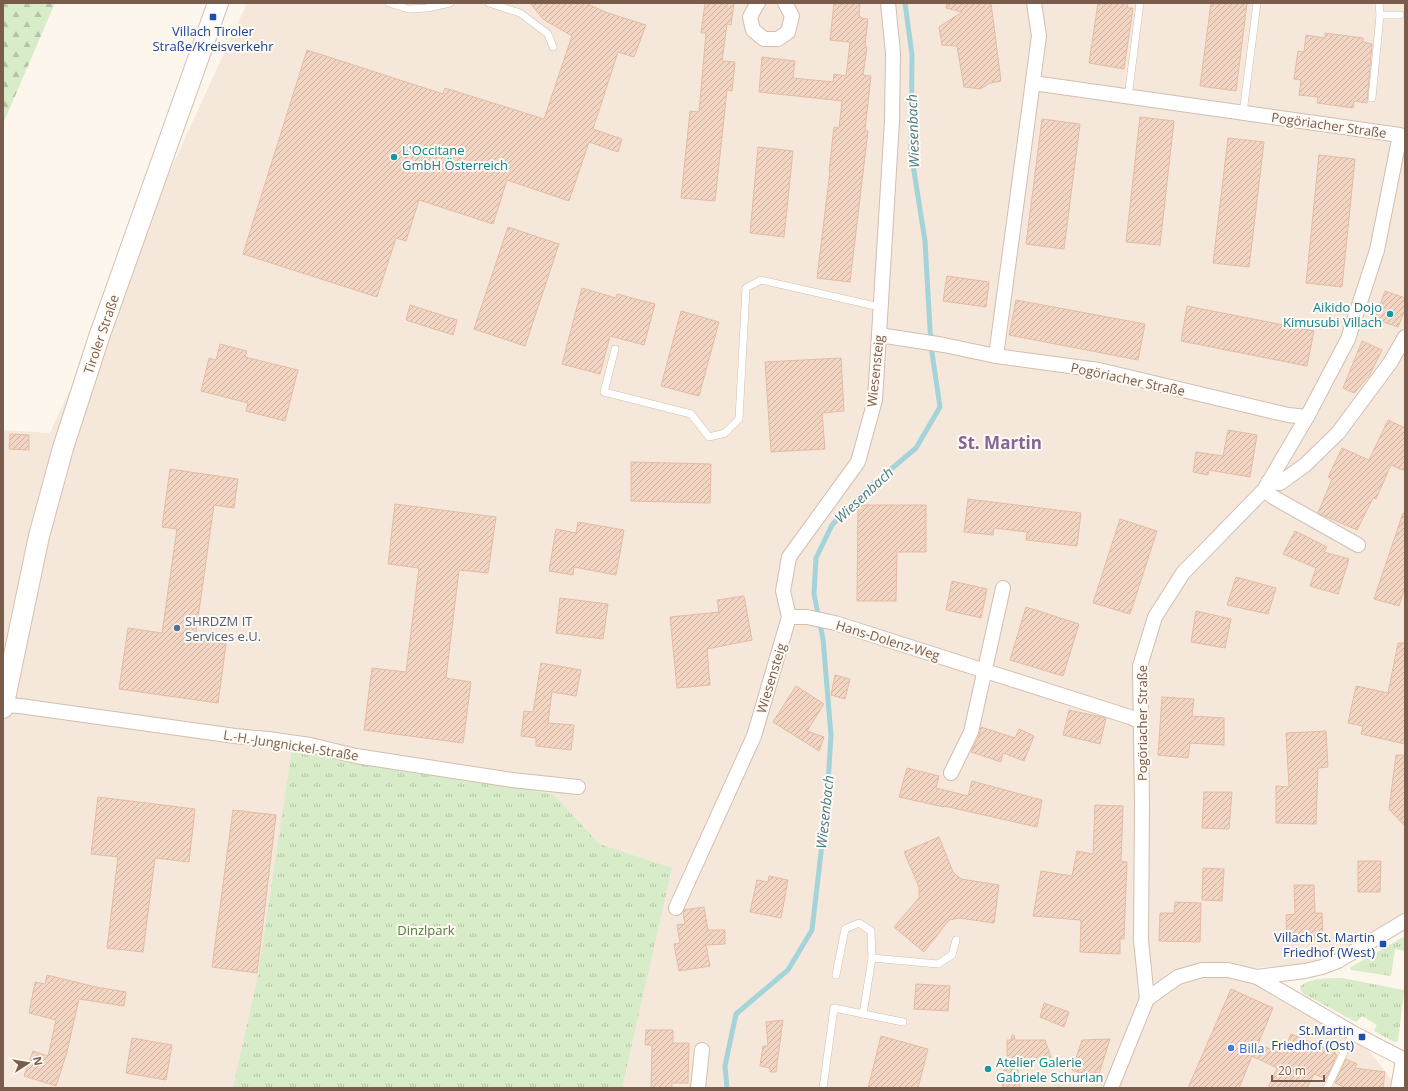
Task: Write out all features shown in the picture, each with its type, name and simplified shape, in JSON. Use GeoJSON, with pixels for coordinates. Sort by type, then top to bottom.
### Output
{"type":"FeatureCollection","features":[{"type":"Feature","properties":{"kind":"main road","name":"Tiroler Straße"},"geometry":{"type":"LineString","coordinates":[[3,707],[7,671],[39,536],[63,448],[99,338],[218,3]]}},
{"type":"Feature","properties":{"kind":"street"},"geometry":{"type":"LineString","coordinates":[[758,3],[750,17],[753,30],[764,39],[778,39],[788,32],[792,16],[784,3]]}},
{"type":"Feature","properties":{"kind":"street","name":"Wiesensteig"},"geometry":{"type":"LineString","coordinates":[[676,908],[754,736],[789,617],[784,591],[789,557],[858,462],[875,400],[892,122],[894,53],[888,3]]}},
{"type":"Feature","properties":{"kind":"street"},"geometry":{"type":"LineString","coordinates":[[996,356],[1039,36],[1034,3]]}},
{"type":"Feature","properties":{"kind":"street","name":"Pogöriacher Straße"},"geometry":{"type":"LineString","coordinates":[[1033,83],[1400,134],[1376,250],[1348,339],[1307,417],[1266,486],[1183,573],[1155,617],[1140,666],[1142,802],[1141,940],[1147,999]]}},
{"type":"Feature","properties":{"kind":"street","name":"Pogöriacher Straße"},"geometry":{"type":"LineString","coordinates":[[879,335],[944,345],[996,356],[1099,370],[1288,415],[1307,417]]}},
{"type":"Feature","properties":{"kind":"street"},"geometry":{"type":"LineString","coordinates":[[1358,545],[1273,497],[1266,486],[1280,483],[1305,466],[1338,433],[1390,363],[1405,337]]}},
{"type":"Feature","properties":{"kind":"street"},"geometry":{"type":"LineString","coordinates":[[951,773],[970,732],[1003,588]]}},
{"type":"Feature","properties":{"kind":"street","name":"Hans-Dolenz-Weg"},"geometry":{"type":"LineString","coordinates":[[789,617],[807,617],[835,623],[1130,717],[1140,722]]}},
{"type":"Feature","properties":{"kind":"street","name":"L.-H.-Jungnickel-Straße"},"geometry":{"type":"LineString","coordinates":[[3,707],[27,707],[235,736],[268,739],[310,745],[356,756],[512,780],[578,787]]}},
{"type":"Feature","properties":{"kind":"street"},"geometry":{"type":"LineString","coordinates":[[1257,977],[1305,971],[1338,961],[1405,921]]}},
{"type":"Feature","properties":{"kind":"street"},"geometry":{"type":"LineString","coordinates":[[1111,1088],[1147,999],[1178,977],[1202,970],[1228,970],[1257,977],[1404,1060],[1398,1088]]}},
{"type":"Feature","properties":{"kind":"street"},"geometry":{"type":"LineString","coordinates":[[698,1088],[702,1050]]}},
{"type":"Feature","properties":{"kind":"lane"},"geometry":{"type":"LineString","coordinates":[[389,3],[408,9],[427,8],[450,3]]}},
{"type":"Feature","properties":{"kind":"lane"},"geometry":{"type":"LineString","coordinates":[[489,3],[520,13],[548,34],[553,47]]}},
{"type":"Feature","properties":{"kind":"lane"},"geometry":{"type":"LineString","coordinates":[[1128,97],[1140,3]]}},
{"type":"Feature","properties":{"kind":"lane"},"geometry":{"type":"LineString","coordinates":[[1244,113],[1258,3]]}},
{"type":"Feature","properties":{"kind":"lane"},"geometry":{"type":"LineString","coordinates":[[1372,98],[1380,15],[1379,3]]}},
{"type":"Feature","properties":{"kind":"lane"},"geometry":{"type":"LineString","coordinates":[[1380,15],[1400,15]]}},
{"type":"Feature","properties":{"kind":"lane"},"geometry":{"type":"LineString","coordinates":[[615,349],[604,392],[691,414],[709,437],[725,433],[739,419],[746,288],[761,280],[880,307]]}},
{"type":"Feature","properties":{"kind":"lane"},"geometry":{"type":"LineString","coordinates":[[836,975],[845,929],[858,923],[871,931],[872,958],[863,1014]]}},
{"type":"Feature","properties":{"kind":"lane"},"geometry":{"type":"LineString","coordinates":[[872,958],[938,964],[952,955],[956,940]]}},
{"type":"Feature","properties":{"kind":"lane"},"geometry":{"type":"LineString","coordinates":[[823,1088],[834,1008],[903,1022]]}},
{"type":"Feature","properties":{"kind":"lane"},"geometry":{"type":"LineString","coordinates":[[1327,1088],[1353,1032]]}},
{"type":"Feature","properties":{"kind":"shaded area"},"geometry":{"type":"Polygon","coordinates":[[[247,3],[1405,3],[1405,925],[1344,962],[1255,968],[1353,1030],[1398,1088],[3,1088],[3,430],[50,433],[247,3]]]}},
{"type":"Feature","properties":{"kind":"green space"},"geometry":{"type":"Polygon","coordinates":[[[3,3],[55,3],[3,124],[3,3]]]}},
{"type":"Feature","properties":{"kind":"green space","name":"Dinzlpark"},"geometry":{"type":"Polygon","coordinates":[[[293,743],[554,795],[599,844],[672,868],[622,1088],[233,1088],[258,975],[293,743]]]}},
{"type":"Feature","properties":{"kind":"green space"},"geometry":{"type":"Polygon","coordinates":[[[1405,936],[1405,951],[1395,949],[1391,976],[1351,970],[1351,967],[1405,936]]]}},
{"type":"Feature","properties":{"kind":"green space"},"geometry":{"type":"Polygon","coordinates":[[[1342,978],[1404,990],[1398,1041],[1394,1042],[1374,1031],[1377,1025],[1362,1016],[1356,1022],[1302,993],[1300,987],[1303,984],[1313,980],[1342,978]]]}},
{"type":"Feature","properties":{"kind":"building","name":"L'Occitane GmbH Österreich"},"geometry":{"type":"Polygon","coordinates":[[[530,3],[585,3],[608,13],[646,25],[634,57],[618,52],[593,129],[622,139],[618,152],[589,142],[569,201],[507,180],[493,224],[419,200],[406,241],[396,238],[377,297],[243,254],[307,50],[443,94],[445,88],[544,119],[572,36],[543,19],[530,3]]]}},
{"type":"Feature","properties":{"kind":"building"},"geometry":{"type":"Polygon","coordinates":[[[705,3],[734,3],[731,25],[727,24],[722,61],[735,62],[732,91],[727,90],[715,201],[681,198],[690,111],[699,112],[706,33],[701,33],[705,3]]]}},
{"type":"Feature","properties":{"kind":"building"},"geometry":{"type":"Polygon","coordinates":[[[834,3],[860,3],[860,18],[868,19],[865,46],[867,47],[863,75],[871,76],[865,130],[868,131],[850,282],[817,278],[834,127],[839,128],[842,101],[759,92],[762,57],[795,61],[793,78],[833,82],[834,74],[846,76],[850,42],[830,40],[834,3]]]}},
{"type":"Feature","properties":{"kind":"building"},"geometry":{"type":"Polygon","coordinates":[[[947,3],[991,3],[1001,81],[990,83],[980,89],[964,87],[957,46],[942,45],[939,27],[962,12],[946,8],[947,3]]]}},
{"type":"Feature","properties":{"kind":"building"},"geometry":{"type":"Polygon","coordinates":[[[1098,3],[1128,3],[1127,8],[1133,8],[1124,69],[1089,63],[1098,3]]]}},
{"type":"Feature","properties":{"kind":"building"},"geometry":{"type":"Polygon","coordinates":[[[1211,3],[1247,3],[1236,91],[1200,86],[1211,3]]]}},
{"type":"Feature","properties":{"kind":"building"},"geometry":{"type":"Polygon","coordinates":[[[1325,33],[1363,38],[1363,42],[1372,44],[1367,103],[1354,101],[1353,108],[1317,103],[1318,97],[1299,95],[1301,80],[1294,79],[1298,51],[1304,52],[1306,35],[1325,38],[1325,33]]]}},
{"type":"Feature","properties":{"kind":"building"},"geometry":{"type":"Polygon","coordinates":[[[1140,117],[1174,121],[1160,245],[1126,242],[1140,117]]]}},
{"type":"Feature","properties":{"kind":"building"},"geometry":{"type":"Polygon","coordinates":[[[1042,119],[1080,124],[1064,249],[1026,244],[1042,119]]]}},
{"type":"Feature","properties":{"kind":"building"},"geometry":{"type":"Polygon","coordinates":[[[1228,138],[1264,142],[1249,267],[1213,263],[1228,138]]]}},
{"type":"Feature","properties":{"kind":"building"},"geometry":{"type":"Polygon","coordinates":[[[758,147],[793,151],[784,237],[750,233],[758,147]]]}},
{"type":"Feature","properties":{"kind":"building"},"geometry":{"type":"Polygon","coordinates":[[[1319,155],[1355,159],[1342,287],[1306,283],[1319,155]]]}},
{"type":"Feature","properties":{"kind":"building"},"geometry":{"type":"Polygon","coordinates":[[[508,227],[559,244],[525,346],[474,329],[508,227]]]}},
{"type":"Feature","properties":{"kind":"building"},"geometry":{"type":"Polygon","coordinates":[[[947,276],[989,282],[986,307],[943,301],[947,276]]]}},
{"type":"Feature","properties":{"kind":"building"},"geometry":{"type":"Polygon","coordinates":[[[582,288],[616,298],[617,294],[655,304],[644,345],[610,336],[600,374],[562,364],[582,288]]]}},
{"type":"Feature","properties":{"kind":"building","name":"Aikido Dojo Kimusubi Villach"},"geometry":{"type":"Polygon","coordinates":[[[1385,291],[1405,298],[1405,309],[1398,327],[1375,319],[1385,291]]]}},
{"type":"Feature","properties":{"kind":"building"},"geometry":{"type":"Polygon","coordinates":[[[1016,300],[1145,324],[1138,360],[1009,335],[1016,300]]]}},
{"type":"Feature","properties":{"kind":"building"},"geometry":{"type":"Polygon","coordinates":[[[410,305],[457,320],[453,335],[406,320],[410,305]]]}},
{"type":"Feature","properties":{"kind":"building"},"geometry":{"type":"Polygon","coordinates":[[[1187,306],[1314,331],[1307,366],[1181,341],[1187,306]]]}},
{"type":"Feature","properties":{"kind":"building"},"geometry":{"type":"Polygon","coordinates":[[[681,311],[719,322],[699,396],[661,386],[681,311]]]}},
{"type":"Feature","properties":{"kind":"building"},"geometry":{"type":"Polygon","coordinates":[[[1362,341],[1382,350],[1369,376],[1354,393],[1343,388],[1362,341]]]}},
{"type":"Feature","properties":{"kind":"building"},"geometry":{"type":"Polygon","coordinates":[[[220,344],[247,351],[245,357],[298,370],[285,421],[246,411],[248,403],[201,391],[209,358],[216,360],[220,344]]]}},
{"type":"Feature","properties":{"kind":"building"},"geometry":{"type":"Polygon","coordinates":[[[841,358],[844,411],[822,413],[825,449],[771,452],[765,362],[841,358]]]}},
{"type":"Feature","properties":{"kind":"building"},"geometry":{"type":"Polygon","coordinates":[[[1388,420],[1405,428],[1405,471],[1391,465],[1376,499],[1373,498],[1357,530],[1318,513],[1332,479],[1328,477],[1342,448],[1369,460],[1388,420]]]}},
{"type":"Feature","properties":{"kind":"building"},"geometry":{"type":"Polygon","coordinates":[[[1228,430],[1257,435],[1250,477],[1209,470],[1208,475],[1193,472],[1196,452],[1223,456],[1228,430]]]}},
{"type":"Feature","properties":{"kind":"building"},"geometry":{"type":"Polygon","coordinates":[[[10,434],[29,435],[29,450],[9,449],[10,434]]]}},
{"type":"Feature","properties":{"kind":"building"},"geometry":{"type":"Polygon","coordinates":[[[631,462],[711,464],[710,503],[631,501],[631,462]]]}},
{"type":"Feature","properties":{"kind":"building"},"geometry":{"type":"Polygon","coordinates":[[[170,469],[238,479],[234,508],[214,505],[195,639],[226,644],[218,703],[119,689],[128,628],[162,633],[177,529],[162,527],[170,469]]]}},
{"type":"Feature","properties":{"kind":"building"},"geometry":{"type":"Polygon","coordinates":[[[968,499],[1081,513],[1077,546],[1026,540],[1027,532],[994,528],[993,535],[964,532],[968,499]]]}},
{"type":"Feature","properties":{"kind":"building"},"geometry":{"type":"Polygon","coordinates":[[[395,504],[496,517],[488,573],[459,570],[446,678],[471,682],[463,743],[364,730],[372,668],[406,672],[419,568],[388,564],[395,504]]]}},
{"type":"Feature","properties":{"kind":"building"},"geometry":{"type":"Polygon","coordinates":[[[858,505],[926,505],[926,552],[897,552],[896,601],[857,601],[858,505]]]}},
{"type":"Feature","properties":{"kind":"building"},"geometry":{"type":"Polygon","coordinates":[[[1403,513],[1405,514],[1405,587],[1399,606],[1374,599],[1403,513]]]}},
{"type":"Feature","properties":{"kind":"building"},"geometry":{"type":"Polygon","coordinates":[[[1120,519],[1157,531],[1130,614],[1093,603],[1120,519]]]}},
{"type":"Feature","properties":{"kind":"building"},"geometry":{"type":"Polygon","coordinates":[[[578,522],[624,530],[616,575],[574,567],[573,575],[549,571],[556,529],[576,533],[578,522]]]}},
{"type":"Feature","properties":{"kind":"building"},"geometry":{"type":"Polygon","coordinates":[[[1295,531],[1327,547],[1324,552],[1349,559],[1338,594],[1310,586],[1316,568],[1283,554],[1295,531]]]}},
{"type":"Feature","properties":{"kind":"building"},"geometry":{"type":"Polygon","coordinates":[[[1236,577],[1276,588],[1268,614],[1227,605],[1236,577]]]}},
{"type":"Feature","properties":{"kind":"building"},"geometry":{"type":"Polygon","coordinates":[[[952,581],[987,589],[981,618],[946,610],[952,581]]]}},
{"type":"Feature","properties":{"kind":"building"},"geometry":{"type":"Polygon","coordinates":[[[744,596],[752,640],[707,649],[710,685],[677,688],[670,617],[719,612],[717,600],[744,596]]]}},
{"type":"Feature","properties":{"kind":"building"},"geometry":{"type":"Polygon","coordinates":[[[560,598],[608,604],[603,639],[556,633],[560,598]]]}},
{"type":"Feature","properties":{"kind":"building"},"geometry":{"type":"Polygon","coordinates":[[[1026,607],[1079,624],[1063,676],[1010,660],[1026,607]]]}},
{"type":"Feature","properties":{"kind":"building"},"geometry":{"type":"Polygon","coordinates":[[[1196,611],[1231,619],[1225,648],[1191,642],[1196,611]]]}},
{"type":"Feature","properties":{"kind":"building"},"geometry":{"type":"Polygon","coordinates":[[[1398,643],[1405,643],[1405,744],[1361,734],[1363,726],[1348,723],[1356,686],[1388,693],[1398,643]]]}},
{"type":"Feature","properties":{"kind":"building"},"geometry":{"type":"Polygon","coordinates":[[[541,663],[581,670],[576,696],[552,692],[548,723],[574,725],[571,750],[536,746],[536,738],[521,736],[524,711],[533,712],[541,663]]]}},
{"type":"Feature","properties":{"kind":"building"},"geometry":{"type":"Polygon","coordinates":[[[835,675],[850,679],[845,699],[831,695],[835,675]]]}},
{"type":"Feature","properties":{"kind":"building"},"geometry":{"type":"Polygon","coordinates":[[[796,686],[824,704],[807,731],[824,737],[819,751],[773,722],[796,686]]]}},
{"type":"Feature","properties":{"kind":"building"},"geometry":{"type":"Polygon","coordinates":[[[1162,697],[1194,699],[1192,716],[1224,718],[1224,745],[1190,743],[1188,758],[1158,755],[1162,697]]]}},
{"type":"Feature","properties":{"kind":"building"},"geometry":{"type":"Polygon","coordinates":[[[1069,710],[1106,718],[1100,744],[1063,735],[1069,710]]]}},
{"type":"Feature","properties":{"kind":"building"},"geometry":{"type":"Polygon","coordinates":[[[981,727],[1015,738],[1019,729],[1034,736],[1024,761],[1003,753],[1001,762],[971,752],[979,736],[981,727]]]}},
{"type":"Feature","properties":{"kind":"building"},"geometry":{"type":"Polygon","coordinates":[[[1326,731],[1328,767],[1318,768],[1316,824],[1276,823],[1276,786],[1289,787],[1286,733],[1326,731]]]}},
{"type":"Feature","properties":{"kind":"building"},"geometry":{"type":"Polygon","coordinates":[[[1396,755],[1405,755],[1405,826],[1389,809],[1396,755]]]}},
{"type":"Feature","properties":{"kind":"building"},"geometry":{"type":"Polygon","coordinates":[[[907,768],[939,776],[936,788],[968,796],[972,781],[1042,800],[1037,827],[899,797],[907,768]]]}},
{"type":"Feature","properties":{"kind":"building"},"geometry":{"type":"Polygon","coordinates":[[[1204,792],[1232,792],[1229,829],[1202,828],[1204,792]]]}},
{"type":"Feature","properties":{"kind":"building"},"geometry":{"type":"Polygon","coordinates":[[[98,797],[195,809],[189,862],[155,858],[143,952],[107,948],[118,857],[91,854],[98,797]]]}},
{"type":"Feature","properties":{"kind":"building"},"geometry":{"type":"Polygon","coordinates":[[[1095,805],[1123,806],[1121,861],[1127,862],[1124,939],[1120,939],[1120,954],[1080,952],[1081,920],[1033,916],[1041,871],[1072,876],[1077,851],[1093,854],[1095,805]]]}},
{"type":"Feature","properties":{"kind":"building"},"geometry":{"type":"Polygon","coordinates":[[[233,810],[276,815],[257,973],[212,967],[233,810]]]}},
{"type":"Feature","properties":{"kind":"building"},"geometry":{"type":"Polygon","coordinates":[[[939,837],[953,872],[961,879],[999,885],[994,923],[959,918],[949,920],[924,952],[894,927],[919,898],[919,887],[904,852],[939,837]]]}},
{"type":"Feature","properties":{"kind":"building"},"geometry":{"type":"Polygon","coordinates":[[[1358,861],[1381,861],[1380,892],[1358,892],[1358,861]]]}},
{"type":"Feature","properties":{"kind":"building"},"geometry":{"type":"Polygon","coordinates":[[[1203,868],[1224,869],[1222,901],[1202,900],[1203,868]]]}},
{"type":"Feature","properties":{"kind":"building"},"geometry":{"type":"Polygon","coordinates":[[[769,876],[788,880],[781,918],[750,912],[757,880],[768,882],[769,876]]]}},
{"type":"Feature","properties":{"kind":"building"},"geometry":{"type":"Polygon","coordinates":[[[1294,885],[1314,885],[1315,913],[1322,913],[1323,940],[1287,941],[1286,915],[1295,914],[1294,885]]]}},
{"type":"Feature","properties":{"kind":"building"},"geometry":{"type":"Polygon","coordinates":[[[1175,902],[1201,903],[1200,942],[1159,941],[1160,913],[1174,913],[1175,902]]]}},
{"type":"Feature","properties":{"kind":"building"},"geometry":{"type":"Polygon","coordinates":[[[704,907],[708,930],[725,930],[725,944],[706,945],[710,966],[679,971],[674,944],[680,943],[677,925],[685,924],[683,913],[684,910],[704,907]]]}},
{"type":"Feature","properties":{"kind":"building"},"geometry":{"type":"Polygon","coordinates":[[[47,975],[96,987],[126,992],[124,1006],[79,999],[67,1052],[56,1086],[24,1076],[33,1051],[48,1056],[56,1020],[29,1013],[35,982],[45,984],[47,975]]]}},
{"type":"Feature","properties":{"kind":"building"},"geometry":{"type":"Polygon","coordinates":[[[916,984],[950,986],[948,1011],[914,1009],[916,984]]]}},
{"type":"Feature","properties":{"kind":"building","name":"Billa"},"geometry":{"type":"Polygon","coordinates":[[[1231,989],[1273,1008],[1258,1044],[1283,1054],[1291,1034],[1336,1053],[1335,1054],[1337,1055],[1326,1079],[1314,1074],[1307,1088],[1268,1088],[1277,1068],[1252,1056],[1239,1088],[1188,1088],[1231,989]]]}},
{"type":"Feature","properties":{"kind":"building"},"geometry":{"type":"Polygon","coordinates":[[[1044,1003],[1069,1012],[1064,1027],[1040,1017],[1044,1003]]]}},
{"type":"Feature","properties":{"kind":"building"},"geometry":{"type":"Polygon","coordinates":[[[783,1020],[776,1072],[770,1072],[770,1068],[760,1066],[763,1046],[768,1046],[766,1022],[783,1020]]]}},
{"type":"Feature","properties":{"kind":"building"},"geometry":{"type":"Polygon","coordinates":[[[646,1030],[673,1030],[673,1043],[689,1043],[688,1083],[672,1083],[672,1088],[651,1088],[652,1045],[645,1045],[646,1030]]]}},
{"type":"Feature","properties":{"kind":"building"},"geometry":{"type":"Polygon","coordinates":[[[1012,1035],[1014,1035],[1015,1040],[1045,1040],[1052,1060],[1017,1061],[1020,1088],[1003,1088],[1002,1079],[1007,1059],[1007,1040],[1011,1040],[1012,1035]]]}},
{"type":"Feature","properties":{"kind":"building"},"geometry":{"type":"Polygon","coordinates":[[[881,1036],[928,1049],[918,1088],[868,1088],[881,1036]]]}},
{"type":"Feature","properties":{"kind":"building"},"geometry":{"type":"Polygon","coordinates":[[[132,1038],[172,1045],[166,1080],[126,1073],[132,1038]]]}},
{"type":"Feature","properties":{"kind":"building"},"geometry":{"type":"Polygon","coordinates":[[[1110,1039],[1099,1074],[1094,1072],[1092,1077],[1072,1070],[1082,1040],[1110,1039]]]}},
{"type":"Feature","properties":{"kind":"building"},"geometry":{"type":"Polygon","coordinates":[[[1346,1059],[1357,1064],[1355,1068],[1385,1072],[1383,1088],[1346,1088],[1335,1083],[1346,1059]]]}},
{"type":"Feature","properties":{"kind":"waterway","name":"Wiesenbach"},"geometry":{"type":"LineString","coordinates":[[727,1088],[725,1066],[736,1014],[788,970],[812,930],[827,801],[831,735],[823,639],[814,594],[816,558],[832,525],[864,492],[916,448],[940,407],[931,346],[925,241],[911,152],[912,55],[905,3]]}},
{"type":"Feature","properties":{"kind":"place","name":"Villach Tiroler Straße/Kreisverkehr"},"geometry":{"type":"Point","coordinates":[213,17]}},
{"type":"Feature","properties":{"kind":"place","name":"L'Occitane GmbH Österreich"},"geometry":{"type":"Point","coordinates":[394,157]}},
{"type":"Feature","properties":{"kind":"place","name":"Aikido Dojo Kimusubi Villach"},"geometry":{"type":"Point","coordinates":[1390,314]}},
{"type":"Feature","properties":{"kind":"place","name":"SHRDZM IT Services e.U."},"geometry":{"type":"Point","coordinates":[177,628]}},
{"type":"Feature","properties":{"kind":"place","name":"Villach St. Martin Friedhof (West)"},"geometry":{"type":"Point","coordinates":[1383,944]}},
{"type":"Feature","properties":{"kind":"place","name":"St.Martin Friedhof (Ost)"},"geometry":{"type":"Point","coordinates":[1362,1037]}},
{"type":"Feature","properties":{"kind":"place","name":"Billa"},"geometry":{"type":"Point","coordinates":[1231,1048]}},
{"type":"Feature","properties":{"kind":"place","name":"Atelier Galerie Gabriele Schurian"},"geometry":{"type":"Point","coordinates":[988,1069]}},
{"type":"Feature","properties":{"kind":"district","name":"St. Martin"},"geometry":{"type":"Point","coordinates":[1000,443]}}]}
